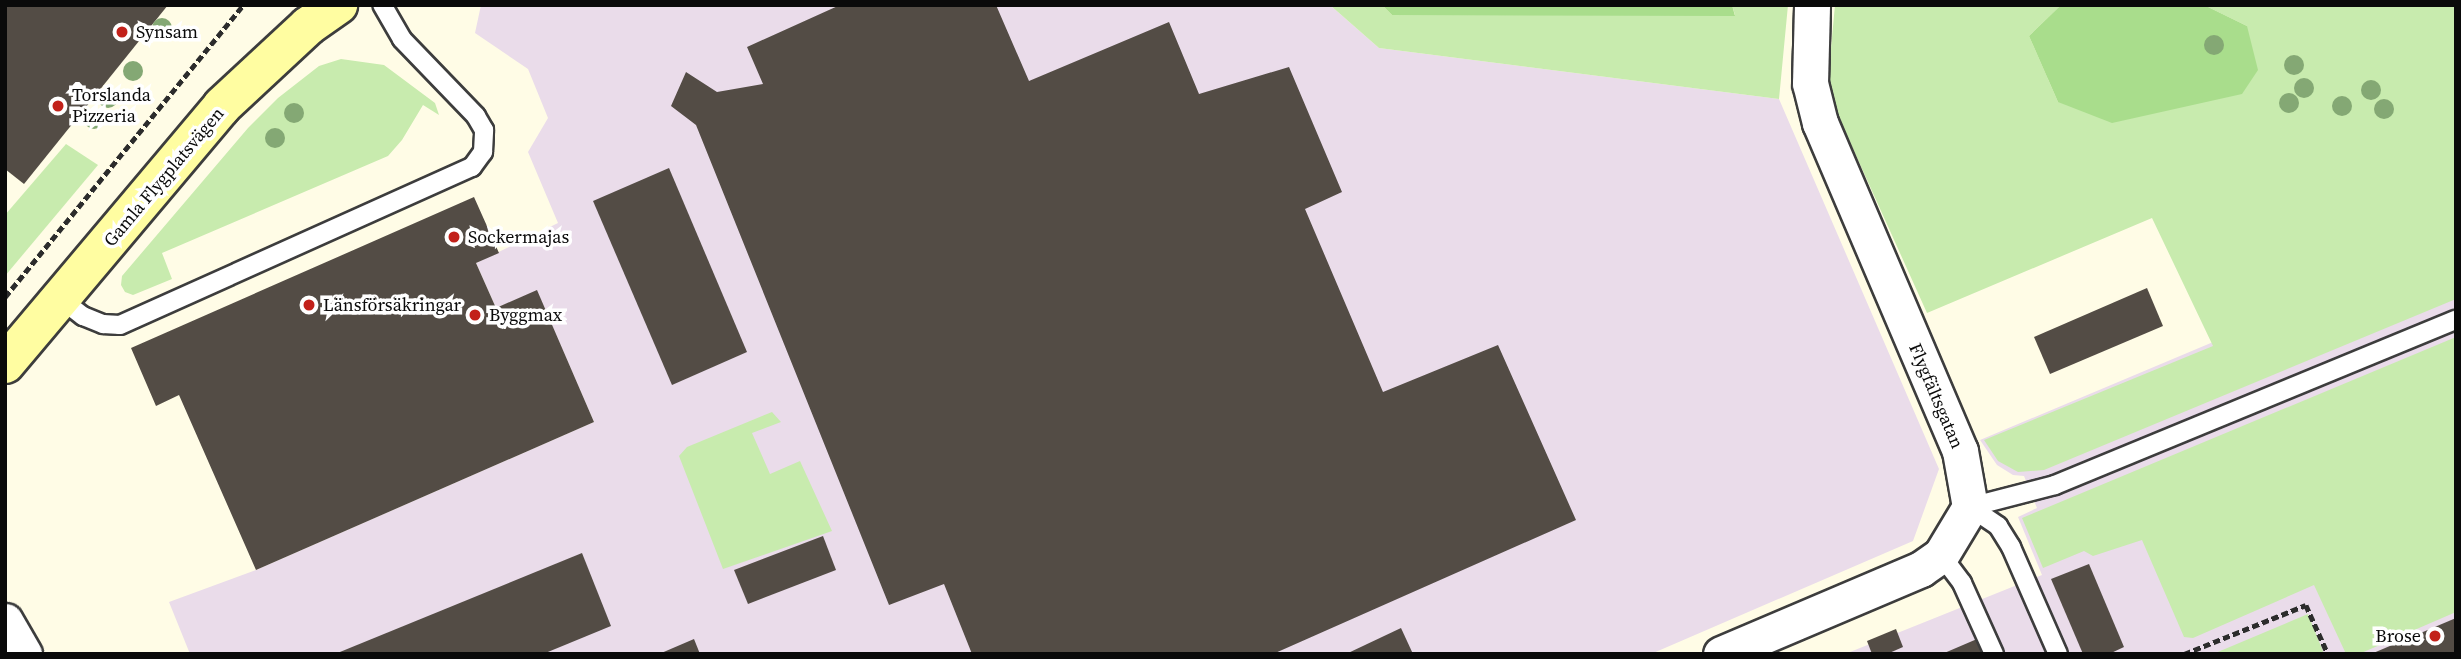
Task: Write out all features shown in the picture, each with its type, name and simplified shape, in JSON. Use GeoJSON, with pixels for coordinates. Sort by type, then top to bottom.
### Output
{"type":"FeatureCollection","features":[{"type":"Feature","properties":{"kind":"street","name":"Gamla Flygplatsvägen"},"geometry":{"type":"LineString","coordinates":[[5,364],[222,106],[298,35],[338,5]]}},
{"type":"Feature","properties":{"kind":"street","name":"Flygfältsgatan"},"geometry":{"type":"LineString","coordinates":[[1812,5],[1810,83],[1820,123],[1960,451],[1970,507]]}},
{"type":"Feature","properties":{"kind":"street"},"geometry":{"type":"LineString","coordinates":[[1721,654],[1921,569],[1941,555],[1970,507]]}},
{"type":"Feature","properties":{"kind":"street"},"geometry":{"type":"LineString","coordinates":[[5,621],[24,654]]}},
{"type":"Feature","properties":{"kind":"lane"},"geometry":{"type":"LineString","coordinates":[[61,299],[83,316],[103,324],[120,325],[472,167],[483,152],[484,130],[476,116],[402,39],[382,5]]}},
{"type":"Feature","properties":{"kind":"lane"},"geometry":{"type":"LineString","coordinates":[[1970,507],[2055,485],[2456,320]]}},
{"type":"Feature","properties":{"kind":"lane"},"geometry":{"type":"LineString","coordinates":[[1970,507],[1998,526],[2011,547],[2058,654]]}},
{"type":"Feature","properties":{"kind":"lane"},"geometry":{"type":"LineString","coordinates":[[1941,555],[1962,583],[1994,654]]}},
{"type":"Feature","properties":{"kind":"path"},"geometry":{"type":"LineString","coordinates":[[5,297],[243,5]]}},
{"type":"Feature","properties":{"kind":"path"},"geometry":{"type":"LineString","coordinates":[[2184,654],[2306,605],[2328,654]]}},
{"type":"Feature","properties":{"kind":"shaded area"},"geometry":{"type":"Polygon","coordinates":[[[481,5],[1330,5],[1379,48],[1779,99],[1939,469],[1913,541],[1651,654],[190,654],[169,602],[256,570],[594,422],[537,291],[496,308],[476,263],[558,223],[528,152],[548,118],[528,69],[475,33],[481,5]]]}},
{"type":"Feature","properties":{"kind":"shaded area"},"geometry":{"type":"Polygon","coordinates":[[[2456,240],[2456,654],[1845,654],[2042,575],[2018,517],[2037,508],[2024,476],[2013,475],[1997,465],[1980,440],[2456,240]]]}},
{"type":"Feature","properties":{"kind":"green space"},"geometry":{"type":"Polygon","coordinates":[[[1330,5],[1382,5],[1392,15],[1735,15],[1732,5],[1788,5],[1779,99],[1379,48],[1330,5]]]}},
{"type":"Feature","properties":{"kind":"green space"},"geometry":{"type":"Polygon","coordinates":[[[1382,5],[1732,5],[1735,16],[1392,15],[1382,5]]]}},
{"type":"Feature","properties":{"kind":"green space"},"geometry":{"type":"Polygon","coordinates":[[[1835,5],[2061,5],[2029,36],[2058,102],[2247,26],[2204,5],[2456,5],[2456,299],[2044,470],[2018,472],[1998,461],[1984,440],[2213,346],[2152,218],[1927,313],[1827,91],[1835,5]]]}},
{"type":"Feature","properties":{"kind":"green space"},"geometry":{"type":"Polygon","coordinates":[[[2061,5],[2204,5],[2247,26],[2258,70],[2242,94],[2112,123],[2058,102],[2029,36],[2061,5]]]}},
{"type":"Feature","properties":{"kind":"green space"},"geometry":{"type":"Polygon","coordinates":[[[341,59],[384,65],[435,103],[439,115],[423,105],[402,140],[388,156],[162,253],[172,279],[133,295],[125,292],[121,285],[122,276],[248,128],[278,98],[319,66],[341,59]]]}},
{"type":"Feature","properties":{"kind":"green space"},"geometry":{"type":"Polygon","coordinates":[[[66,144],[98,165],[5,276],[5,215],[66,144]]]}},
{"type":"Feature","properties":{"kind":"green space"},"geometry":{"type":"Polygon","coordinates":[[[2456,337],[2456,612],[2359,654],[2346,654],[2314,585],[2193,638],[2184,637],[2142,540],[2093,556],[2084,551],[2043,568],[2022,518],[2456,337]]]}},
{"type":"Feature","properties":{"kind":"green space"},"geometry":{"type":"Polygon","coordinates":[[[772,412],[781,422],[752,433],[770,474],[800,461],[832,531],[723,569],[679,456],[687,447],[772,412]]]}},
{"type":"Feature","properties":{"kind":"green space"},"geometry":{"type":"Polygon","coordinates":[[[2308,614],[2324,654],[2213,654],[2308,614]]]}},
{"type":"Feature","properties":{"kind":"building"},"geometry":{"type":"Polygon","coordinates":[[[5,5],[168,5],[24,184],[5,169],[5,5]]]}},
{"type":"Feature","properties":{"kind":"building"},"geometry":{"type":"Polygon","coordinates":[[[840,5],[996,5],[1029,81],[1169,22],[1199,94],[1289,67],[1342,192],[1305,209],[1383,392],[1498,345],[1576,520],[1273,654],[972,654],[944,584],[889,605],[696,125],[671,106],[686,72],[717,92],[763,84],[747,47],[840,5]]]}},
{"type":"Feature","properties":{"kind":"building"},"geometry":{"type":"Polygon","coordinates":[[[669,168],[747,352],[672,385],[593,201],[669,168]]]}},
{"type":"Feature","properties":{"kind":"building"},"geometry":{"type":"Polygon","coordinates":[[[474,197],[499,253],[476,263],[496,308],[537,290],[594,422],[256,570],[179,395],[156,406],[131,348],[474,197]]]}},
{"type":"Feature","properties":{"kind":"building"},"geometry":{"type":"Polygon","coordinates":[[[2147,288],[2163,326],[2050,374],[2034,337],[2147,288]]]}},
{"type":"Feature","properties":{"kind":"building"},"geometry":{"type":"Polygon","coordinates":[[[823,536],[836,570],[748,604],[734,570],[823,536]]]}},
{"type":"Feature","properties":{"kind":"building"},"geometry":{"type":"Polygon","coordinates":[[[582,553],[611,626],[543,654],[335,654],[582,553]]]}},
{"type":"Feature","properties":{"kind":"building"},"geometry":{"type":"Polygon","coordinates":[[[2089,564],[2124,647],[2109,654],[2083,654],[2051,579],[2089,564]]]}},
{"type":"Feature","properties":{"kind":"building","name":"Brose"},"geometry":{"type":"Polygon","coordinates":[[[2456,618],[2456,654],[2371,654],[2456,618]]]}},
{"type":"Feature","properties":{"kind":"building"},"geometry":{"type":"Polygon","coordinates":[[[1401,628],[1413,654],[1346,654],[1401,628]]]}},
{"type":"Feature","properties":{"kind":"building"},"geometry":{"type":"Polygon","coordinates":[[[1896,629],[1903,647],[1887,654],[1872,654],[1867,641],[1896,629]]]}},
{"type":"Feature","properties":{"kind":"building"},"geometry":{"type":"Polygon","coordinates":[[[694,639],[700,654],[659,654],[694,639]]]}},
{"type":"Feature","properties":{"kind":"building"},"geometry":{"type":"Polygon","coordinates":[[[1977,639],[1984,654],[1942,654],[1977,639]]]}},
{"type":"Feature","properties":{"kind":"place","name":"Synsam"},"geometry":{"type":"Point","coordinates":[122,32]}},
{"type":"Feature","properties":{"kind":"place","name":"Torslanda Pizzeria"},"geometry":{"type":"Point","coordinates":[58,106]}},
{"type":"Feature","properties":{"kind":"place","name":"Sockermajas"},"geometry":{"type":"Point","coordinates":[454,237]}},
{"type":"Feature","properties":{"kind":"place","name":"Länsförsäkringar"},"geometry":{"type":"Point","coordinates":[309,305]}},
{"type":"Feature","properties":{"kind":"place","name":"Byggmax"},"geometry":{"type":"Point","coordinates":[475,315]}},
{"type":"Feature","properties":{"kind":"place","name":"Brose"},"geometry":{"type":"Point","coordinates":[2435,636]}}]}
